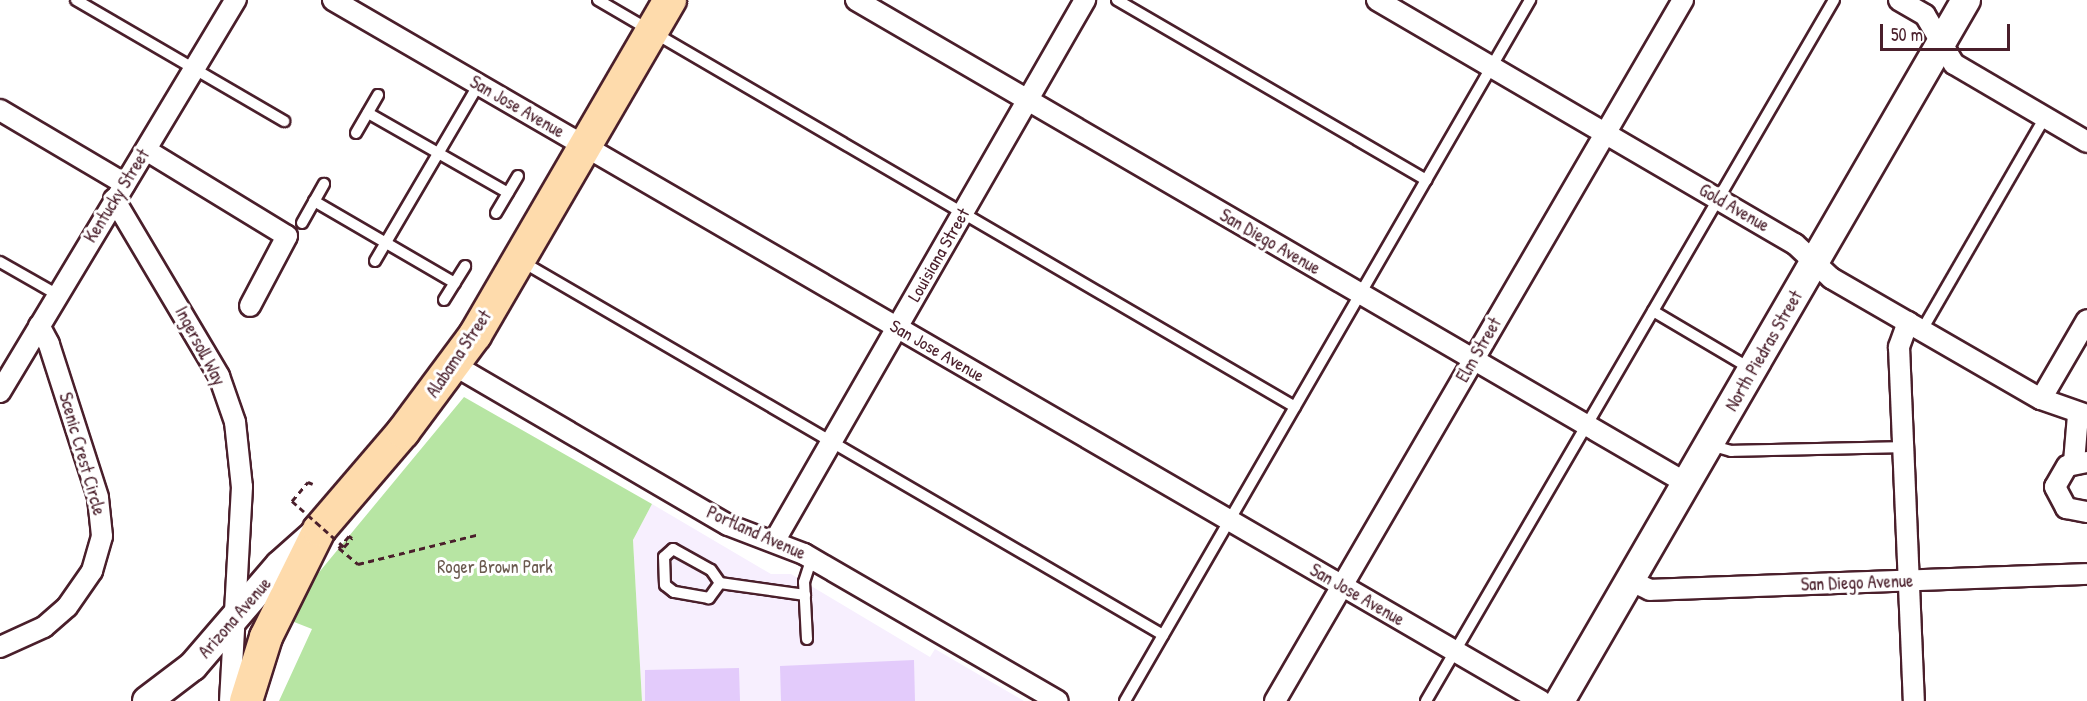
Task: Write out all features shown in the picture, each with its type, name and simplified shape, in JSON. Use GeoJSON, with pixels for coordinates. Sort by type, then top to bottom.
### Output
{"type":"FeatureCollection","features":[{"type":"Feature","properties":{"kind":"main road","name":"Alabama Street"},"geometry":{"type":"LineString","coordinates":[[246,701],[266,637],[331,539],[454,365],[670,0]]}},
{"type":"Feature","properties":{"kind":"main road","name":"North Piedras Street"},"geometry":{"type":"LineString","coordinates":[[1560,701],[1966,0]]}},
{"type":"Feature","properties":{"kind":"main road","name":"Arizona Avenue"},"geometry":{"type":"LineString","coordinates":[[147,701],[193,666],[280,566],[331,539]]}},
{"type":"Feature","properties":{"kind":"street","name":"Kentucky Street"},"geometry":{"type":"LineString","coordinates":[[0,392],[56,294],[236,0]]}},
{"type":"Feature","properties":{"kind":"street","name":"San Jose Avenue"},"geometry":{"type":"LineString","coordinates":[[333,0],[1541,701]]}},
{"type":"Feature","properties":{"kind":"street","name":"San Diego Avenue"},"geometry":{"type":"LineString","coordinates":[[856,0],[1686,483]]}},
{"type":"Feature","properties":{"kind":"street","name":"Louisiana Street"},"geometry":{"type":"LineString","coordinates":[[775,540],[1086,0]]}},
{"type":"Feature","properties":{"kind":"street","name":"Gold Avenue"},"geometry":{"type":"LineString","coordinates":[[1377,0],[1795,244],[1831,278],[2041,399],[2082,415]]}},
{"type":"Feature","properties":{"kind":"street","name":"Elm Street"},"geometry":{"type":"LineString","coordinates":[[1275,701],[1683,0]]}},
{"type":"Feature","properties":{"kind":"street"},"geometry":{"type":"LineString","coordinates":[[1899,0],[1925,15],[1954,64],[2087,142]]}},
{"type":"Feature","properties":{"kind":"street"},"geometry":{"type":"LineString","coordinates":[[0,111],[119,191]]}},
{"type":"Feature","properties":{"kind":"street"},"geometry":{"type":"LineString","coordinates":[[146,150],[287,236],[250,306]]}},
{"type":"Feature","properties":{"kind":"street","name":"Ingersoll Way"},"geometry":{"type":"LineString","coordinates":[[119,191],[219,376],[236,422],[242,487],[237,616]]}},
{"type":"Feature","properties":{"kind":"street"},"geometry":{"type":"LineString","coordinates":[[2041,399],[2087,320]]}},
{"type":"Feature","properties":{"kind":"street","name":"Scenic Crest Circle"},"geometry":{"type":"LineString","coordinates":[[0,647],[44,627],[67,607],[92,571],[102,536],[98,497],[39,325]]}},
{"type":"Feature","properties":{"kind":"street"},"geometry":{"type":"LineString","coordinates":[[1914,701],[1899,347],[1915,326]]}},
{"type":"Feature","properties":{"kind":"street","name":"Portland Avenue"},"geometry":{"type":"LineString","coordinates":[[454,365],[728,525],[775,540],[812,558],[1058,701]]}},
{"type":"Feature","properties":{"kind":"street"},"geometry":{"type":"LineString","coordinates":[[2082,415],[2080,462],[2057,479],[2057,495],[2066,508],[2087,512]]}},
{"type":"Feature","properties":{"kind":"street","name":"San Diego Avenue"},"geometry":{"type":"LineString","coordinates":[[1629,580],[1650,590],[2087,574]]}},
{"type":"Feature","properties":{"kind":"street"},"geometry":{"type":"LineString","coordinates":[[230,701],[237,616]]}},
{"type":"Feature","properties":{"kind":"lane"},"geometry":{"type":"LineString","coordinates":[[76,0],[284,121]]}},
{"type":"Feature","properties":{"kind":"lane"},"geometry":{"type":"LineString","coordinates":[[598,0],[1295,406]]}},
{"type":"Feature","properties":{"kind":"lane"},"geometry":{"type":"LineString","coordinates":[[1116,0],[1426,180]]}},
{"type":"Feature","properties":{"kind":"lane"},"geometry":{"type":"LineString","coordinates":[[1125,701],[1530,0]]}},
{"type":"Feature","properties":{"kind":"lane"},"geometry":{"type":"LineString","coordinates":[[1426,701],[1834,0]]}},
{"type":"Feature","properties":{"kind":"lane"},"geometry":{"type":"LineString","coordinates":[[375,261],[478,84]]}},
{"type":"Feature","properties":{"kind":"lane"},"geometry":{"type":"LineString","coordinates":[[356,132],[378,95]]}},
{"type":"Feature","properties":{"kind":"lane"},"geometry":{"type":"LineString","coordinates":[[368,113],[508,193]]}},
{"type":"Feature","properties":{"kind":"lane"},"geometry":{"type":"LineString","coordinates":[[1915,326],[2045,117]]}},
{"type":"Feature","properties":{"kind":"lane"},"geometry":{"type":"LineString","coordinates":[[496,213],[518,176]]}},
{"type":"Feature","properties":{"kind":"lane"},"geometry":{"type":"LineString","coordinates":[[302,223],[324,184]]}},
{"type":"Feature","properties":{"kind":"lane"},"geometry":{"type":"LineString","coordinates":[[314,201],[455,283]]}},
{"type":"Feature","properties":{"kind":"lane"},"geometry":{"type":"LineString","coordinates":[[518,260],[1163,635]]}},
{"type":"Feature","properties":{"kind":"lane"},"geometry":{"type":"LineString","coordinates":[[0,262],[56,294]]}},
{"type":"Feature","properties":{"kind":"lane"},"geometry":{"type":"LineString","coordinates":[[444,300],[465,266]]}},
{"type":"Feature","properties":{"kind":"lane"},"geometry":{"type":"LineString","coordinates":[[1653,311],[1753,371]]}},
{"type":"Feature","properties":{"kind":"lane"},"geometry":{"type":"LineString","coordinates":[[1709,445],[1731,451],[1903,447]]}},
{"type":"Feature","properties":{"kind":"lane"},"geometry":{"type":"LineString","coordinates":[[720,583],[709,597],[674,592],[665,585],[664,557],[673,549],[711,570],[720,583],[805,595]]}},
{"type":"Feature","properties":{"kind":"lane"},"geometry":{"type":"LineString","coordinates":[[807,639],[804,582],[812,558]]}},
{"type":"Feature","properties":{"kind":"path"},"geometry":{"type":"LineString","coordinates":[[313,484],[308,482],[292,501],[331,539],[352,538],[349,536],[339,548],[358,564],[476,535]]}},
{"type":"Feature","properties":{"kind":"shaded area"},"geometry":{"type":"Polygon","coordinates":[[[652,504],[771,574],[791,574],[930,657],[935,649],[1024,701],[642,701],[633,540],[652,504]]]}},
{"type":"Feature","properties":{"kind":"green space","name":"Roger Brown Park"},"geometry":{"type":"Polygon","coordinates":[[[464,397],[652,504],[633,540],[642,701],[279,701],[312,629],[289,620],[311,582],[464,397]]]}},
{"type":"Feature","properties":{"kind":"building"},"geometry":{"type":"Polygon","coordinates":[[[914,660],[915,701],[781,701],[780,666],[914,660]]]}},
{"type":"Feature","properties":{"kind":"building"},"geometry":{"type":"Polygon","coordinates":[[[739,668],[740,701],[645,701],[645,670],[739,668]]]}}]}
